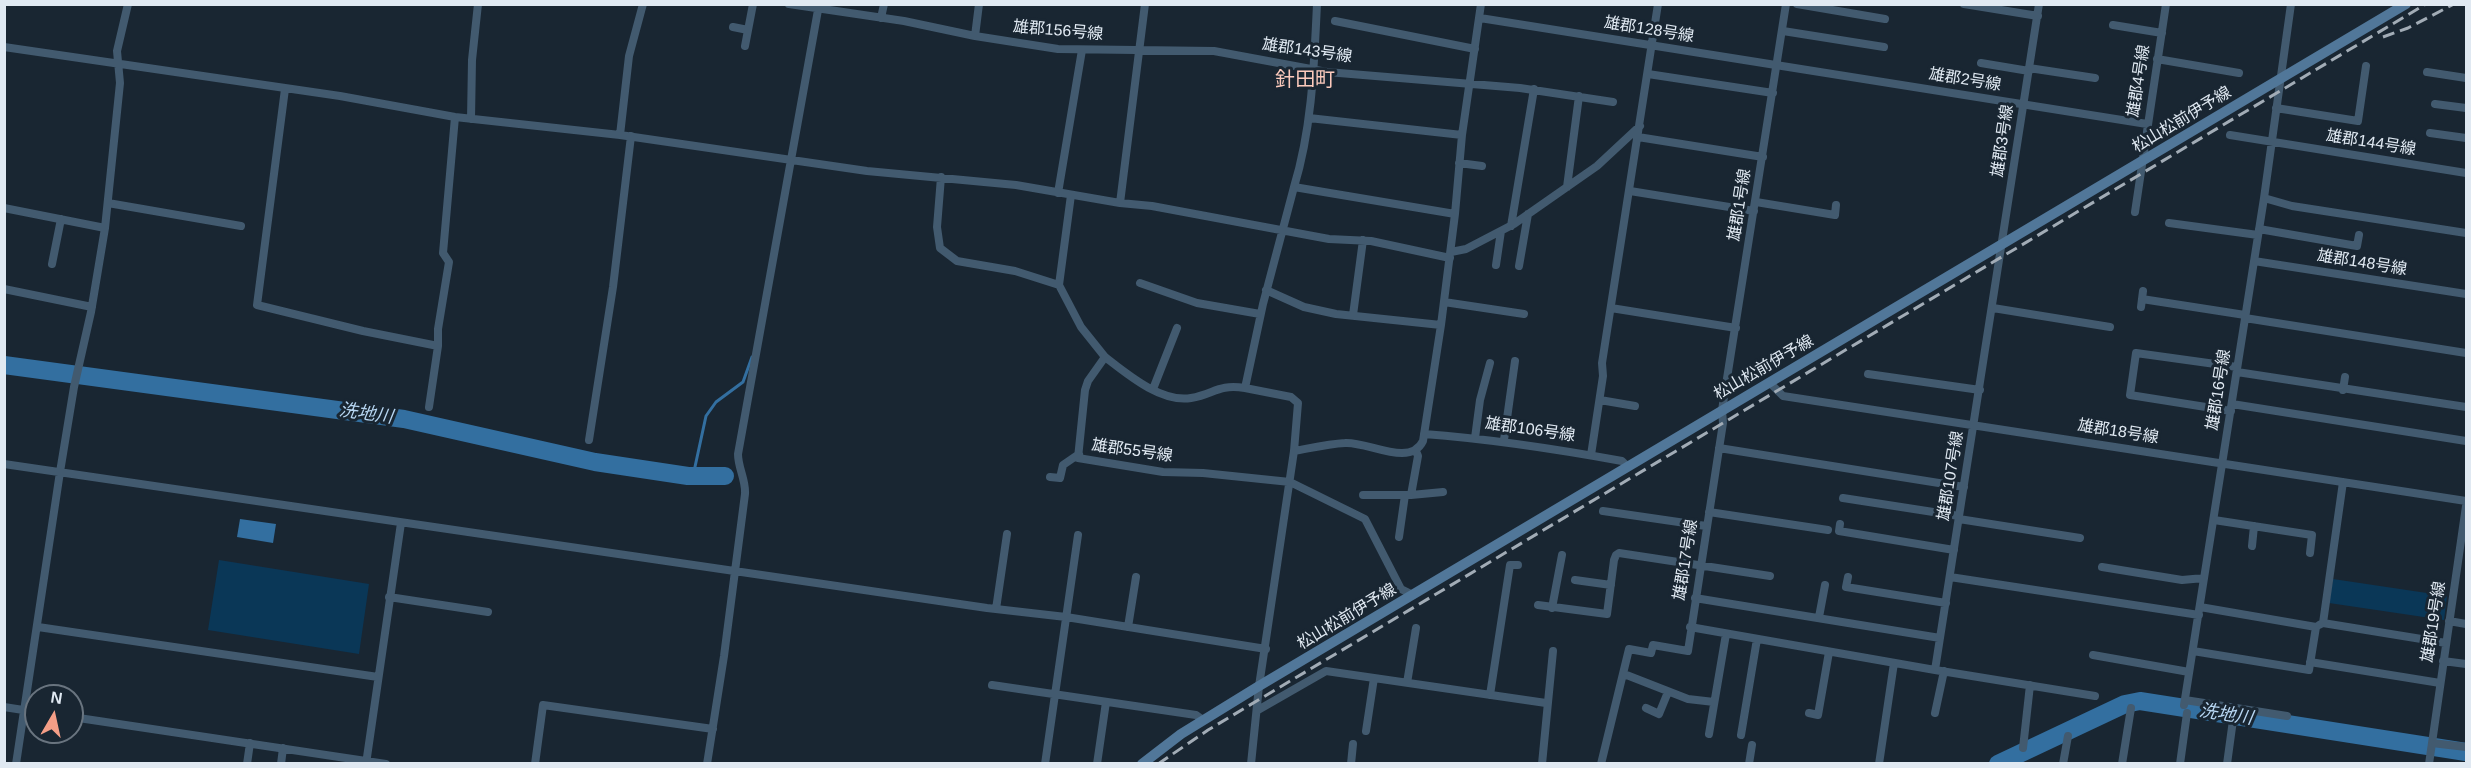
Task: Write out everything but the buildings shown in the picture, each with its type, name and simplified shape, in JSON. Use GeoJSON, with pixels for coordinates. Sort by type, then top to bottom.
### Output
{"type":"FeatureCollection","features":[{"type":"Feature","properties":{"kind":"main road","name":"松山松前伊予線"},"geometry":{"type":"LineString","coordinates":[[1142,764],[1181,734],[1259,686],[2406,4]]}},
{"type":"Feature","properties":{"kind":"street"},"geometry":{"type":"LineString","coordinates":[[28,684],[74,387],[92,307],[105,228],[120,83],[117,51],[128,4]]}},
{"type":"Feature","properties":{"kind":"street"},"geometry":{"type":"LineString","coordinates":[[471,119],[472,60],[478,4]]}},
{"type":"Feature","properties":{"kind":"street"},"geometry":{"type":"LineString","coordinates":[[620,135],[629,56],[643,4]]}},
{"type":"Feature","properties":{"kind":"street"},"geometry":{"type":"LineString","coordinates":[[745,46],[753,4]]}},
{"type":"Feature","properties":{"kind":"street","name":"雄郡156号線"},"geometry":{"type":"LineString","coordinates":[[789,4],[1058,49],[1140,51]]}},
{"type":"Feature","properties":{"kind":"street"},"geometry":{"type":"LineString","coordinates":[[854,14],[858,4]]}},
{"type":"Feature","properties":{"kind":"street"},"geometry":{"type":"LineString","coordinates":[[882,18],[884,4]]}},
{"type":"Feature","properties":{"kind":"street"},"geometry":{"type":"LineString","coordinates":[[975,36],[979,4]]}},
{"type":"Feature","properties":{"kind":"street"},"geometry":{"type":"LineString","coordinates":[[1120,203],[1144,4]]}},
{"type":"Feature","properties":{"kind":"street"},"geometry":{"type":"LineString","coordinates":[[1245,388],[1266,290],[1301,165],[1314,69],[1317,4]]}},
{"type":"Feature","properties":{"kind":"street"},"geometry":{"type":"LineString","coordinates":[[1399,537],[1418,456],[1416,451],[1424,434],[1441,325],[1462,135],[1482,4]]}},
{"type":"Feature","properties":{"kind":"street"},"geometry":{"type":"LineString","coordinates":[[1591,455],[1603,376],[1602,363],[1659,4]]}},
{"type":"Feature","properties":{"kind":"street"},"geometry":{"type":"LineString","coordinates":[[1776,4],[1786,5]]}},
{"type":"Feature","properties":{"kind":"street"},"geometry":{"type":"LineString","coordinates":[[1797,4],[1885,19]]}},
{"type":"Feature","properties":{"kind":"street"},"geometry":{"type":"LineString","coordinates":[[1964,4],[2038,16]]}},
{"type":"Feature","properties":{"kind":"street","name":"雄郡3号線"},"geometry":{"type":"LineString","coordinates":[[2002,245],[2040,4]]}},
{"type":"Feature","properties":{"kind":"street","name":"雄郡4号線"},"geometry":{"type":"LineString","coordinates":[[2135,212],[2166,4]]}},
{"type":"Feature","properties":{"kind":"street","name":"雄郡16号線"},"geometry":{"type":"LineString","coordinates":[[2180,764],[2189,672],[2259,232],[2291,4]]}},
{"type":"Feature","properties":{"kind":"street","name":"雄郡1号線"},"geometry":{"type":"LineString","coordinates":[[1722,410],[1786,5]]}},
{"type":"Feature","properties":{"kind":"street"},"geometry":{"type":"LineString","coordinates":[[706,764],[713,729],[745,486],[738,454],[792,161],[814,7]]}},
{"type":"Feature","properties":{"kind":"street","name":"雄郡128号線"},"geometry":{"type":"LineString","coordinates":[[1480,18],[1777,66]]}},
{"type":"Feature","properties":{"kind":"street"},"geometry":{"type":"LineString","coordinates":[[1335,21],[1475,49]]}},
{"type":"Feature","properties":{"kind":"street"},"geometry":{"type":"LineString","coordinates":[[2113,25],[2162,33]]}},
{"type":"Feature","properties":{"kind":"street"},"geometry":{"type":"LineString","coordinates":[[733,27],[748,30]]}},
{"type":"Feature","properties":{"kind":"street"},"geometry":{"type":"LineString","coordinates":[[1783,31],[1884,47]]}},
{"type":"Feature","properties":{"kind":"street"},"geometry":{"type":"LineString","coordinates":[[4,47],[340,96],[455,117],[631,136],[792,161],[977,180],[1152,206],[1329,239],[1362,240],[1450,255],[1511,226],[1597,166],[1640,126]]}},
{"type":"Feature","properties":{"kind":"street"},"geometry":{"type":"LineString","coordinates":[[1058,192],[1082,50]]}},
{"type":"Feature","properties":{"kind":"street","name":"雄郡143号線"},"geometry":{"type":"LineString","coordinates":[[1140,51],[1214,51],[1314,69],[1534,89],[1613,102]]}},
{"type":"Feature","properties":{"kind":"street"},"geometry":{"type":"LineString","coordinates":[[2157,59],[2236,70]]}},
{"type":"Feature","properties":{"kind":"street"},"geometry":{"type":"LineString","coordinates":[[1981,63],[2095,78]]}},
{"type":"Feature","properties":{"kind":"street","name":"雄郡2号線"},"geometry":{"type":"LineString","coordinates":[[1777,66],[2147,123]]}},
{"type":"Feature","properties":{"kind":"street"},"geometry":{"type":"LineString","coordinates":[[2276,108],[2358,121],[2366,66]]}},
{"type":"Feature","properties":{"kind":"street"},"geometry":{"type":"LineString","coordinates":[[2433,70],[2466,78]]}},
{"type":"Feature","properties":{"kind":"street"},"geometry":{"type":"LineString","coordinates":[[1648,74],[1773,93]]}},
{"type":"Feature","properties":{"kind":"street"},"geometry":{"type":"LineString","coordinates":[[285,89],[257,305],[363,332],[438,346]]}},
{"type":"Feature","properties":{"kind":"street"},"geometry":{"type":"LineString","coordinates":[[1511,226],[1534,89]]}},
{"type":"Feature","properties":{"kind":"street"},"geometry":{"type":"LineString","coordinates":[[1567,187],[1579,96]]}},
{"type":"Feature","properties":{"kind":"street"},"geometry":{"type":"LineString","coordinates":[[2435,104],[2466,108]]}},
{"type":"Feature","properties":{"kind":"street"},"geometry":{"type":"LineString","coordinates":[[429,407],[439,352],[449,262],[443,253],[455,117]]}},
{"type":"Feature","properties":{"kind":"street"},"geometry":{"type":"LineString","coordinates":[[1309,118],[1462,135]]}},
{"type":"Feature","properties":{"kind":"street"},"geometry":{"type":"LineString","coordinates":[[2430,133],[2466,138]]}},
{"type":"Feature","properties":{"kind":"street","name":"雄郡144号線"},"geometry":{"type":"LineString","coordinates":[[2230,135],[2466,173]]}},
{"type":"Feature","properties":{"kind":"street"},"geometry":{"type":"LineString","coordinates":[[589,440],[613,287],[631,136]]}},
{"type":"Feature","properties":{"kind":"street"},"geometry":{"type":"LineString","coordinates":[[1638,137],[1763,157]]}},
{"type":"Feature","properties":{"kind":"street"},"geometry":{"type":"LineString","coordinates":[[1459,163],[1482,166]]}},
{"type":"Feature","properties":{"kind":"street"},"geometry":{"type":"LineString","coordinates":[[941,177],[937,227],[940,248],[957,261],[1015,272],[1059,285]]}},
{"type":"Feature","properties":{"kind":"street"},"geometry":{"type":"LineString","coordinates":[[1294,187],[1455,214]]}},
{"type":"Feature","properties":{"kind":"street"},"geometry":{"type":"LineString","coordinates":[[1630,191],[1835,215],[1836,205]]}},
{"type":"Feature","properties":{"kind":"street"},"geometry":{"type":"LineString","coordinates":[[1071,195],[1059,285],[1082,327],[1106,357],[1153,388],[1170,396],[1189,398],[1221,387],[1245,388],[1284,395],[1296,400],[1298,406],[1290,482],[1259,686],[1251,764]]}},
{"type":"Feature","properties":{"kind":"street"},"geometry":{"type":"LineString","coordinates":[[2264,198],[2292,206],[2466,233]]}},
{"type":"Feature","properties":{"kind":"street"},"geometry":{"type":"LineString","coordinates":[[108,203],[241,226]]}},
{"type":"Feature","properties":{"kind":"street"},"geometry":{"type":"LineString","coordinates":[[4,208],[105,228]]}},
{"type":"Feature","properties":{"kind":"street"},"geometry":{"type":"LineString","coordinates":[[1795,220],[1796,209]]}},
{"type":"Feature","properties":{"kind":"street"},"geometry":{"type":"LineString","coordinates":[[1519,266],[1528,214]]}},
{"type":"Feature","properties":{"kind":"street"},"geometry":{"type":"LineString","coordinates":[[52,264],[61,219]]}},
{"type":"Feature","properties":{"kind":"street"},"geometry":{"type":"LineString","coordinates":[[2169,223],[2259,232],[2357,246],[2359,235]]}},
{"type":"Feature","properties":{"kind":"street"},"geometry":{"type":"LineString","coordinates":[[1496,265],[1501,231]]}},
{"type":"Feature","properties":{"kind":"street"},"geometry":{"type":"LineString","coordinates":[[1353,315],[1362,240]]}},
{"type":"Feature","properties":{"kind":"street","name":"雄郡107号線"},"geometry":{"type":"LineString","coordinates":[[1935,713],[1940,638],[2002,245]]}},
{"type":"Feature","properties":{"kind":"street","name":"雄郡148号線"},"geometry":{"type":"LineString","coordinates":[[2254,261],[2466,294]]}},
{"type":"Feature","properties":{"kind":"street"},"geometry":{"type":"LineString","coordinates":[[1140,283],[1197,303],[1260,314]]}},
{"type":"Feature","properties":{"kind":"street"},"geometry":{"type":"LineString","coordinates":[[4,289],[92,307]]}},
{"type":"Feature","properties":{"kind":"street"},"geometry":{"type":"LineString","coordinates":[[1266,290],[1304,307],[1336,314],[1441,325]]}},
{"type":"Feature","properties":{"kind":"street"},"geometry":{"type":"LineString","coordinates":[[2142,299],[2466,353]]}},
{"type":"Feature","properties":{"kind":"street"},"geometry":{"type":"LineString","coordinates":[[1444,302],[1524,314]]}},
{"type":"Feature","properties":{"kind":"street"},"geometry":{"type":"LineString","coordinates":[[1611,308],[1736,328]]}},
{"type":"Feature","properties":{"kind":"street"},"geometry":{"type":"LineString","coordinates":[[1993,308],[2046,312],[2108,323]]}},
{"type":"Feature","properties":{"kind":"street"},"geometry":{"type":"LineString","coordinates":[[1153,388],[1177,328]]}},
{"type":"Feature","properties":{"kind":"street"},"geometry":{"type":"LineString","coordinates":[[2466,407],[2417,397],[2343,390],[2237,369],[2136,353],[2130,395],[2231,407],[2466,441]]}},
{"type":"Feature","properties":{"kind":"street","name":"雄郡55号線"},"geometry":{"type":"LineString","coordinates":[[1106,357],[1088,381],[1085,390],[1078,458],[1121,467],[1290,482],[1365,519],[1401,589],[1413,594]]}},
{"type":"Feature","properties":{"kind":"street"},"geometry":{"type":"LineString","coordinates":[[1504,440],[1514,403],[1515,361]]}},
{"type":"Feature","properties":{"kind":"street"},"geometry":{"type":"LineString","coordinates":[[1475,438],[1480,400],[1490,363]]}},
{"type":"Feature","properties":{"kind":"street"},"geometry":{"type":"LineString","coordinates":[[1868,374],[1980,390]]}},
{"type":"Feature","properties":{"kind":"street"},"geometry":{"type":"LineString","coordinates":[[2343,390],[2345,377]]}},
{"type":"Feature","properties":{"kind":"street","name":"雄郡18号線"},"geometry":{"type":"LineString","coordinates":[[1770,383],[1783,396],[2466,501]]}},
{"type":"Feature","properties":{"kind":"street"},"geometry":{"type":"LineString","coordinates":[[1600,400],[1635,406]]}},
{"type":"Feature","properties":{"kind":"street","name":"雄郡17号線"},"geometry":{"type":"LineString","coordinates":[[1624,674],[1629,649],[1651,653],[1653,645],[1688,651],[1723,423],[1722,410]]}},
{"type":"Feature","properties":{"kind":"street","name":"雄郡106号線"},"geometry":{"type":"LineString","coordinates":[[1424,434],[1504,440],[1623,461],[1628,466]]}},
{"type":"Feature","properties":{"kind":"street"},"geometry":{"type":"LineString","coordinates":[[1294,451],[1346,442],[1395,452],[1412,453],[1416,451]]}},
{"type":"Feature","properties":{"kind":"street"},"geometry":{"type":"LineString","coordinates":[[1719,448],[1864,466],[1964,487]]}},
{"type":"Feature","properties":{"kind":"street"},"geometry":{"type":"LineString","coordinates":[[1050,477],[1060,478],[1063,465],[1078,454]]}},
{"type":"Feature","properties":{"kind":"street"},"geometry":{"type":"LineString","coordinates":[[4,464],[996,609],[1066,617],[1266,649]]}},
{"type":"Feature","properties":{"kind":"street"},"geometry":{"type":"LineString","coordinates":[[2193,651],[2309,670],[2319,625],[2343,482]]}},
{"type":"Feature","properties":{"kind":"street"},"geometry":{"type":"LineString","coordinates":[[1865,501],[1867,491]]}},
{"type":"Feature","properties":{"kind":"street"},"geometry":{"type":"LineString","coordinates":[[1363,495],[1443,492]]}},
{"type":"Feature","properties":{"kind":"street"},"geometry":{"type":"LineString","coordinates":[[1843,498],[2080,538]]}},
{"type":"Feature","properties":{"kind":"street","name":"雄郡19号線"},"geometry":{"type":"LineString","coordinates":[[2429,764],[2466,506]]}},
{"type":"Feature","properties":{"kind":"street"},"geometry":{"type":"LineString","coordinates":[[1603,511],[1706,526]]}},
{"type":"Feature","properties":{"kind":"street"},"geometry":{"type":"LineString","coordinates":[[1709,512],[1828,531]]}},
{"type":"Feature","properties":{"kind":"street"},"geometry":{"type":"LineString","coordinates":[[1800,526],[1801,516]]}},
{"type":"Feature","properties":{"kind":"street"},"geometry":{"type":"LineString","coordinates":[[2214,520],[2312,535],[2310,553]]}},
{"type":"Feature","properties":{"kind":"street"},"geometry":{"type":"LineString","coordinates":[[366,762],[401,523]]}},
{"type":"Feature","properties":{"kind":"street"},"geometry":{"type":"LineString","coordinates":[[1840,524],[1839,531],[1954,550]]}},
{"type":"Feature","properties":{"kind":"street"},"geometry":{"type":"LineString","coordinates":[[2252,546],[2254,526]]}},
{"type":"Feature","properties":{"kind":"street"},"geometry":{"type":"LineString","coordinates":[[996,609],[1007,534]]}},
{"type":"Feature","properties":{"kind":"street"},"geometry":{"type":"LineString","coordinates":[[1045,764],[1078,535]]}},
{"type":"Feature","properties":{"kind":"street"},"geometry":{"type":"LineString","coordinates":[[1538,605],[1607,614],[1614,561],[1619,553],[1770,576]]}},
{"type":"Feature","properties":{"kind":"street"},"geometry":{"type":"LineString","coordinates":[[1552,608],[1562,555]]}},
{"type":"Feature","properties":{"kind":"street"},"geometry":{"type":"LineString","coordinates":[[1550,563],[1560,564]]}},
{"type":"Feature","properties":{"kind":"street"},"geometry":{"type":"LineString","coordinates":[[2105,564],[2182,580],[2204,578]]}},
{"type":"Feature","properties":{"kind":"street"},"geometry":{"type":"LineString","coordinates":[[1490,695],[1510,565],[1518,565]]}},
{"type":"Feature","properties":{"kind":"street"},"geometry":{"type":"LineString","coordinates":[[2457,570],[2466,572]]}},
{"type":"Feature","properties":{"kind":"street"},"geometry":{"type":"LineString","coordinates":[[1128,627],[1136,577]]}},
{"type":"Feature","properties":{"kind":"street"},"geometry":{"type":"LineString","coordinates":[[1848,577],[1846,587],[1946,603]]}},
{"type":"Feature","properties":{"kind":"street"},"geometry":{"type":"LineString","coordinates":[[1950,577],[2446,642]]}},
{"type":"Feature","properties":{"kind":"street"},"geometry":{"type":"LineString","coordinates":[[1575,580],[1611,585]]}},
{"type":"Feature","properties":{"kind":"street"},"geometry":{"type":"LineString","coordinates":[[1820,617],[1825,585]]}},
{"type":"Feature","properties":{"kind":"street"},"geometry":{"type":"LineString","coordinates":[[389,597],[488,612]]}},
{"type":"Feature","properties":{"kind":"street"},"geometry":{"type":"LineString","coordinates":[[1695,598],[1940,638]]}},
{"type":"Feature","properties":{"kind":"street"},"geometry":{"type":"LineString","coordinates":[[2449,621],[2466,624]]}},
{"type":"Feature","properties":{"kind":"street"},"geometry":{"type":"LineString","coordinates":[[38,627],[378,677]]}},
{"type":"Feature","properties":{"kind":"street"},"geometry":{"type":"LineString","coordinates":[[1690,627],[2095,696]]}},
{"type":"Feature","properties":{"kind":"street"},"geometry":{"type":"LineString","coordinates":[[1407,683],[1416,628]]}},
{"type":"Feature","properties":{"kind":"street"},"geometry":{"type":"LineString","coordinates":[[1709,734],[1725,634]]}},
{"type":"Feature","properties":{"kind":"street"},"geometry":{"type":"LineString","coordinates":[[1741,735],[1757,639]]}},
{"type":"Feature","properties":{"kind":"street"},"geometry":{"type":"LineString","coordinates":[[1542,764],[1552,651]]}},
{"type":"Feature","properties":{"kind":"street"},"geometry":{"type":"LineString","coordinates":[[1809,714],[1818,715],[1829,652]]}},
{"type":"Feature","properties":{"kind":"street"},"geometry":{"type":"LineString","coordinates":[[2093,655],[2189,672]]}},
{"type":"Feature","properties":{"kind":"street"},"geometry":{"type":"LineString","coordinates":[[2443,661],[2466,664]]}},
{"type":"Feature","properties":{"kind":"street"},"geometry":{"type":"LineString","coordinates":[[2310,662],[2440,683]]}},
{"type":"Feature","properties":{"kind":"street"},"geometry":{"type":"LineString","coordinates":[[1879,764],[1893,663]]}},
{"type":"Feature","properties":{"kind":"street"},"geometry":{"type":"LineString","coordinates":[[1258,711],[1326,671],[1546,703]]}},
{"type":"Feature","properties":{"kind":"street"},"geometry":{"type":"LineString","coordinates":[[1601,764],[1624,674],[1688,699],[1714,702]]}},
{"type":"Feature","properties":{"kind":"street"},"geometry":{"type":"LineString","coordinates":[[1366,731],[1374,678]]}},
{"type":"Feature","properties":{"kind":"street"},"geometry":{"type":"LineString","coordinates":[[992,685],[1196,715],[1203,720]]}},
{"type":"Feature","properties":{"kind":"street"},"geometry":{"type":"LineString","coordinates":[[2023,748],[2030,685]]}},
{"type":"Feature","properties":{"kind":"street"},"geometry":{"type":"LineString","coordinates":[[1646,708],[1659,714],[1668,692]]}},
{"type":"Feature","properties":{"kind":"street"},"geometry":{"type":"LineString","coordinates":[[1097,764],[1106,702]]}},
{"type":"Feature","properties":{"kind":"street"},"geometry":{"type":"LineString","coordinates":[[535,764],[543,705],[713,729]]}},
{"type":"Feature","properties":{"kind":"street"},"geometry":{"type":"LineString","coordinates":[[2186,706],[2287,716]]}},
{"type":"Feature","properties":{"kind":"street"},"geometry":{"type":"LineString","coordinates":[[4,707],[24,710],[16,764]]}},
{"type":"Feature","properties":{"kind":"street"},"geometry":{"type":"LineString","coordinates":[[2122,764],[2131,708]]}},
{"type":"Feature","properties":{"kind":"street"},"geometry":{"type":"LineString","coordinates":[[84,719],[386,764]]}},
{"type":"Feature","properties":{"kind":"street"},"geometry":{"type":"LineString","coordinates":[[2227,764],[2233,720]]}},
{"type":"Feature","properties":{"kind":"street"},"geometry":{"type":"LineString","coordinates":[[2063,764],[2068,736]]}},
{"type":"Feature","properties":{"kind":"street"},"geometry":{"type":"LineString","coordinates":[[247,764],[250,743]]}},
{"type":"Feature","properties":{"kind":"street"},"geometry":{"type":"LineString","coordinates":[[1351,764],[1353,744]]}},
{"type":"Feature","properties":{"kind":"street"},"geometry":{"type":"LineString","coordinates":[[1749,764],[1752,745]]}},
{"type":"Feature","properties":{"kind":"street"},"geometry":{"type":"LineString","coordinates":[[2431,745],[2466,747]]}},
{"type":"Feature","properties":{"kind":"street"},"geometry":{"type":"LineString","coordinates":[[281,764],[283,748]]}},
{"type":"Feature","properties":{"kind":"street"},"geometry":{"type":"LineString","coordinates":[[315,764],[316,753]]}},
{"type":"Feature","properties":{"kind":"shaded area"},"geometry":{"type":"Polygon","coordinates":[[[240,519],[276,524],[273,543],[237,537],[240,519]]]}},
{"type":"Feature","properties":{"kind":"shaded area"},"geometry":{"type":"Polygon","coordinates":[[[219,560],[369,584],[359,654],[208,630],[219,560]]]}},
{"type":"Feature","properties":{"kind":"shaded area"},"geometry":{"type":"Polygon","coordinates":[[[2333,579],[2447,596],[2444,620],[2329,603],[2333,579]]]}},
{"type":"Feature","properties":{"kind":"waterway"},"geometry":{"type":"LineString","coordinates":[[693,476],[706,416],[716,402],[743,382],[752,357]]}},
{"type":"Feature","properties":{"kind":"waterway","name":"洗地川"},"geometry":{"type":"LineString","coordinates":[[4,365],[404,419],[595,462],[688,476],[725,476]]}},
{"type":"Feature","properties":{"kind":"waterway","name":"洗地川"},"geometry":{"type":"LineString","coordinates":[[1998,764],[2125,704],[2140,701],[2466,752]]}},
{"type":"Feature","properties":{"kind":"railway"},"geometry":{"type":"LineString","coordinates":[[1158,764],[1208,730],[2426,4]]}},
{"type":"Feature","properties":{"kind":"railway"},"geometry":{"type":"LineString","coordinates":[[2383,37],[2408,28],[2454,4]]}},
{"type":"Feature","properties":{"kind":"district","name":"針田町"},"geometry":{"type":"Point","coordinates":[1305,80]}}]}
